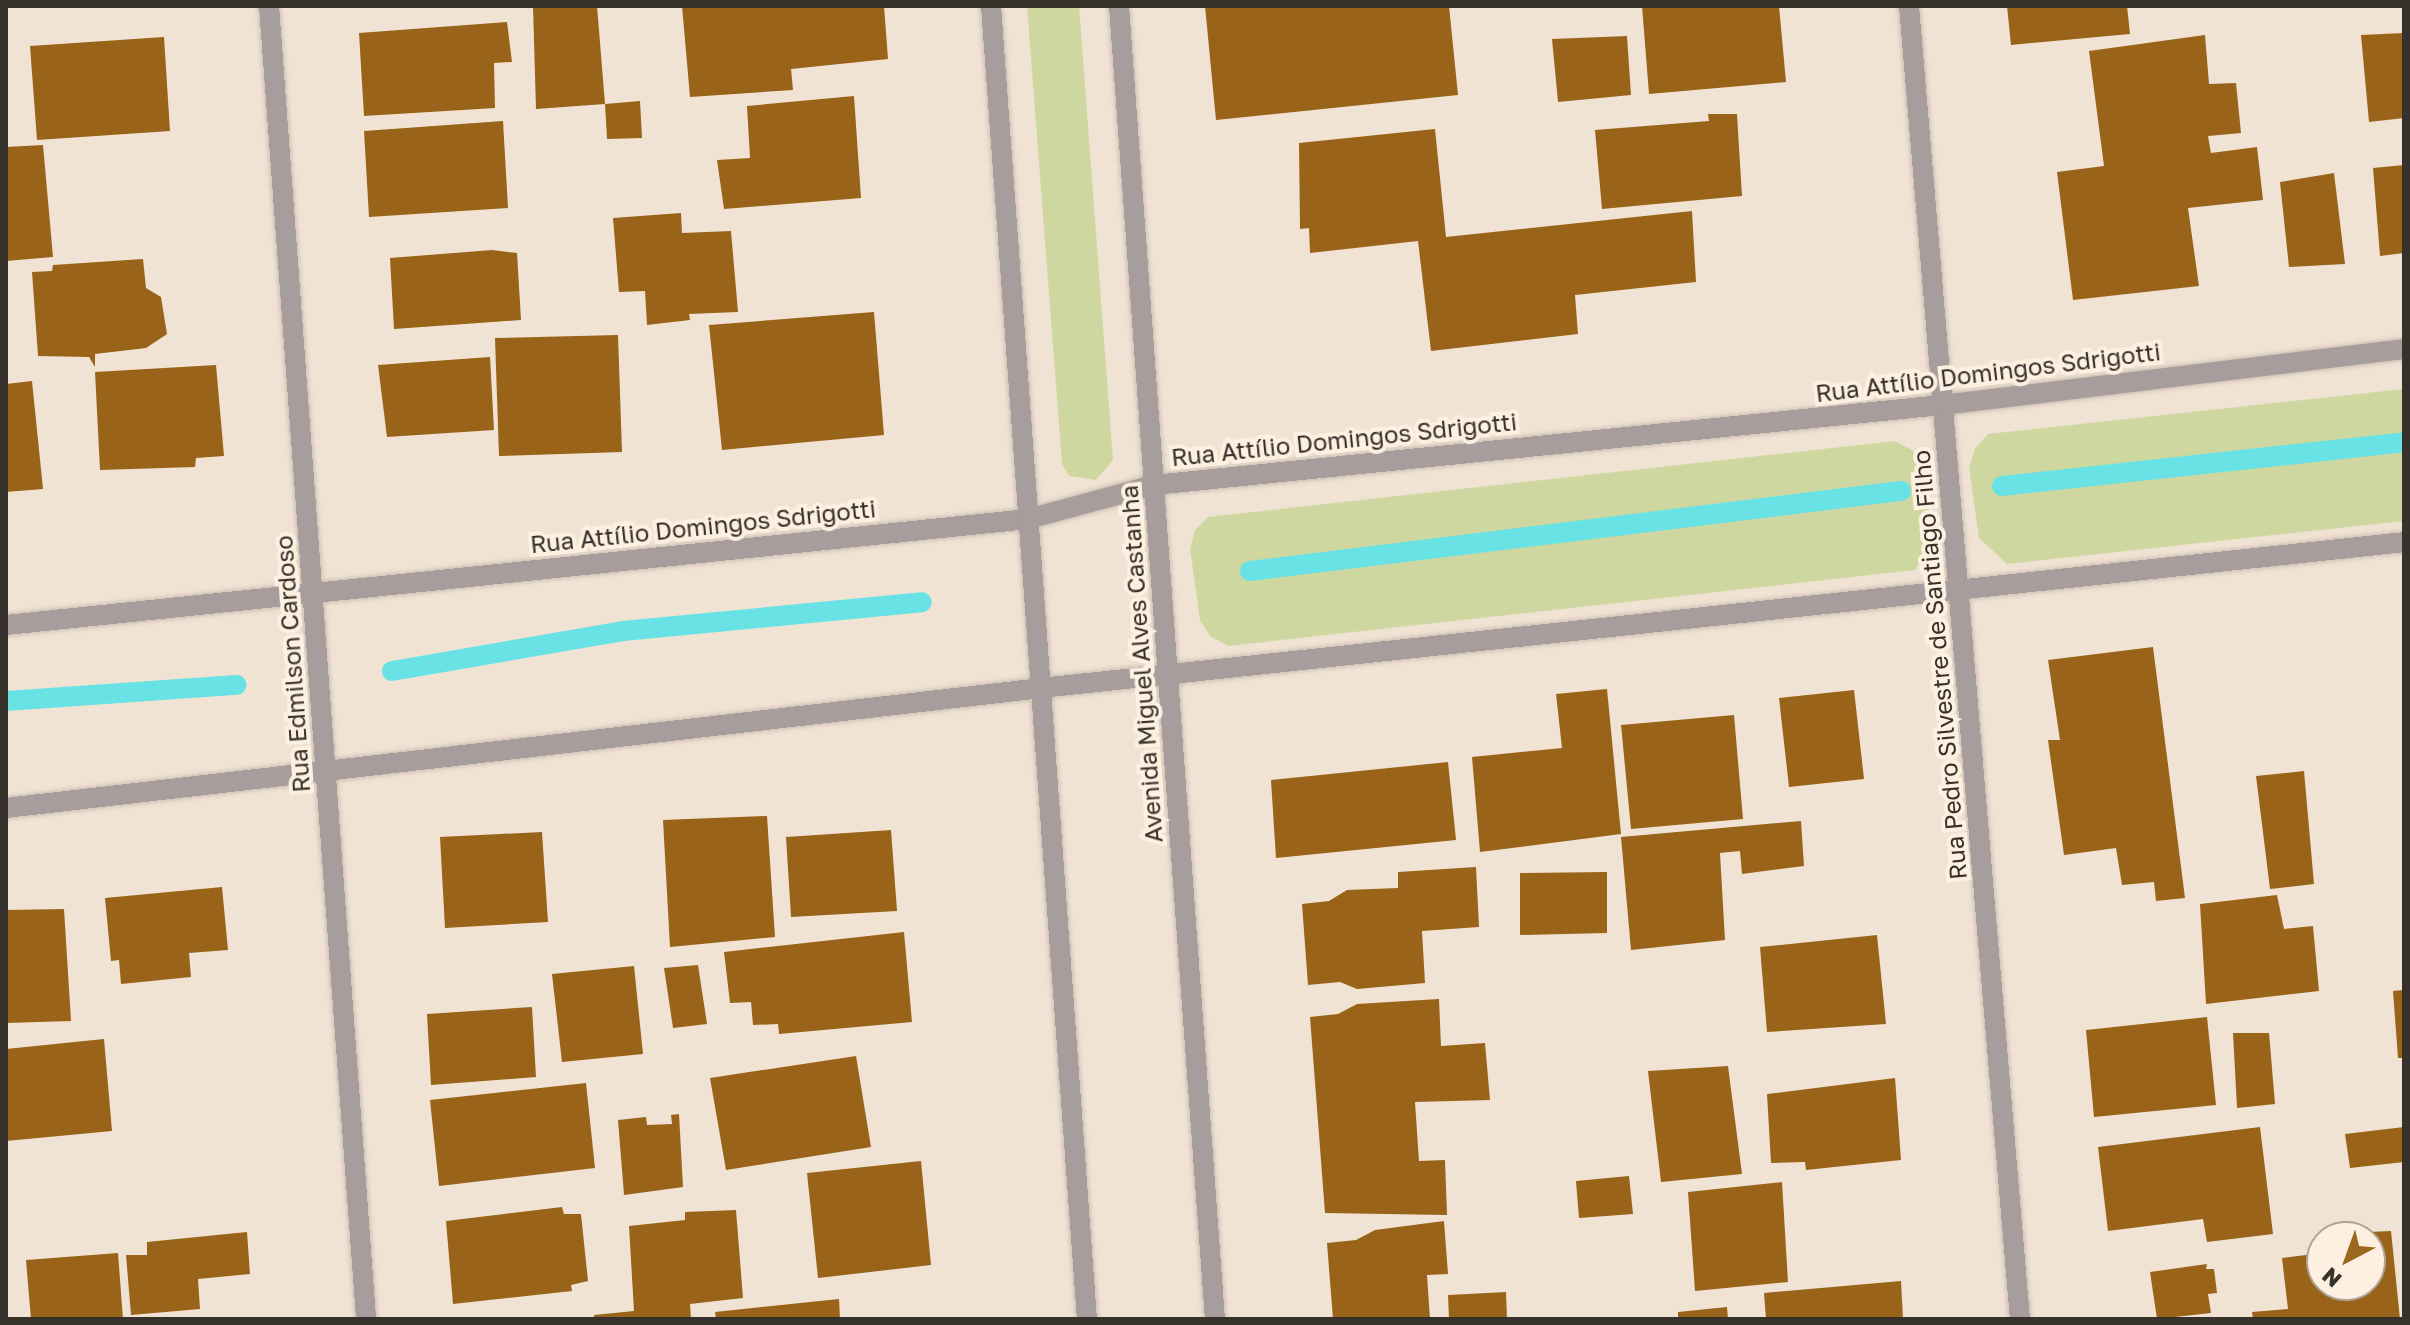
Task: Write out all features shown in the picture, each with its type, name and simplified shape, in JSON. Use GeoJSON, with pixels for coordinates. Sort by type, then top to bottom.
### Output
{"type":"FeatureCollection","features":[{"type":"Feature","properties":{"kind":"street","name":"Rua Edmilson Cardoso"},"geometry":{"type":"LineString","coordinates":[[269,6],[366,1319]]}},
{"type":"Feature","properties":{"kind":"street"},"geometry":{"type":"LineString","coordinates":[[991,6],[1087,1319]]}},
{"type":"Feature","properties":{"kind":"street","name":"Avenida Miguel Alves Castanha"},"geometry":{"type":"LineString","coordinates":[[1119,6],[1215,1319]]}},
{"type":"Feature","properties":{"kind":"street","name":"Rua Pedro Silvestre de Santiago Filho"},"geometry":{"type":"LineString","coordinates":[[1909,6],[2020,1319]]}},
{"type":"Feature","properties":{"kind":"street","name":"Rua Attílio Domingos Sdrigotti"},"geometry":{"type":"LineString","coordinates":[[6,625],[1028,519],[1154,485],[1942,405],[2404,349]]}},
{"type":"Feature","properties":{"kind":"street"},"geometry":{"type":"LineString","coordinates":[[6,808],[1041,688],[2404,542]]}},
{"type":"Feature","properties":{"kind":"green space"},"geometry":{"type":"Polygon","coordinates":[[[1027,6],[1079,6],[1113,460],[1096,480],[1069,476],[1062,464],[1027,6]]]}},
{"type":"Feature","properties":{"kind":"green space"},"geometry":{"type":"Polygon","coordinates":[[[2404,389],[2404,521],[2007,564],[1979,538],[1969,467],[1975,449],[1988,434],[2404,389]]]}},
{"type":"Feature","properties":{"kind":"green space"},"geometry":{"type":"Polygon","coordinates":[[[1895,441],[1912,450],[1923,467],[1933,537],[1915,570],[1228,646],[1210,636],[1200,620],[1190,549],[1195,530],[1208,517],[1895,441]]]}},
{"type":"Feature","properties":{"kind":"building"},"geometry":{"type":"Polygon","coordinates":[[[533,6],[597,6],[605,104],[536,109],[533,6]]]}},
{"type":"Feature","properties":{"kind":"building"},"geometry":{"type":"Polygon","coordinates":[[[682,6],[884,6],[888,59],[791,69],[793,90],[690,97],[682,6]]]}},
{"type":"Feature","properties":{"kind":"building"},"geometry":{"type":"Polygon","coordinates":[[[1205,6],[1449,6],[1458,95],[1216,120],[1205,6]]]}},
{"type":"Feature","properties":{"kind":"building"},"geometry":{"type":"Polygon","coordinates":[[[1642,6],[1779,6],[1786,82],[1649,94],[1642,6]]]}},
{"type":"Feature","properties":{"kind":"building"},"geometry":{"type":"Polygon","coordinates":[[[2007,6],[2127,6],[2130,34],[2011,45],[2007,6]]]}},
{"type":"Feature","properties":{"kind":"building"},"geometry":{"type":"Polygon","coordinates":[[[507,22],[512,62],[494,63],[495,108],[364,116],[359,33],[507,22]]]}},
{"type":"Feature","properties":{"kind":"building"},"geometry":{"type":"Polygon","coordinates":[[[2404,33],[2404,118],[2369,122],[2361,35],[2404,33]]]}},
{"type":"Feature","properties":{"kind":"building"},"geometry":{"type":"Polygon","coordinates":[[[2205,35],[2209,84],[2236,83],[2241,133],[2208,136],[2211,153],[2257,147],[2263,200],[2188,208],[2199,286],[2073,300],[2057,172],[2104,166],[2089,51],[2205,35]]]}},
{"type":"Feature","properties":{"kind":"building"},"geometry":{"type":"Polygon","coordinates":[[[1627,36],[1631,95],[1558,102],[1552,39],[1627,36]]]}},
{"type":"Feature","properties":{"kind":"building"},"geometry":{"type":"Polygon","coordinates":[[[164,37],[170,131],[37,140],[30,46],[164,37]]]}},
{"type":"Feature","properties":{"kind":"building"},"geometry":{"type":"Polygon","coordinates":[[[854,96],[861,198],[724,209],[717,160],[750,158],[747,106],[854,96]]]}},
{"type":"Feature","properties":{"kind":"building"},"geometry":{"type":"Polygon","coordinates":[[[640,101],[642,138],[607,139],[605,104],[640,101]]]}},
{"type":"Feature","properties":{"kind":"building"},"geometry":{"type":"Polygon","coordinates":[[[1708,114],[1737,114],[1742,196],[1602,209],[1595,130],[1709,121],[1708,114]]]}},
{"type":"Feature","properties":{"kind":"building"},"geometry":{"type":"Polygon","coordinates":[[[503,121],[508,208],[369,217],[364,131],[503,121]]]}},
{"type":"Feature","properties":{"kind":"building"},"geometry":{"type":"Polygon","coordinates":[[[1435,129],[1446,237],[1692,211],[1696,282],[1575,295],[1578,334],[1431,351],[1418,241],[1310,253],[1309,228],[1300,229],[1299,143],[1435,129]]]}},
{"type":"Feature","properties":{"kind":"building"},"geometry":{"type":"Polygon","coordinates":[[[43,145],[53,257],[6,261],[6,147],[43,145]]]}},
{"type":"Feature","properties":{"kind":"building"},"geometry":{"type":"Polygon","coordinates":[[[2404,165],[2404,253],[2380,256],[2373,168],[2404,165]]]}},
{"type":"Feature","properties":{"kind":"building"},"geometry":{"type":"Polygon","coordinates":[[[2334,173],[2345,264],[2289,267],[2280,182],[2334,173]]]}},
{"type":"Feature","properties":{"kind":"building"},"geometry":{"type":"Polygon","coordinates":[[[681,213],[682,233],[731,231],[738,312],[689,314],[690,320],[647,325],[645,291],[619,292],[613,218],[681,213]]]}},
{"type":"Feature","properties":{"kind":"building"},"geometry":{"type":"Polygon","coordinates":[[[492,250],[517,253],[521,320],[394,329],[390,258],[492,250]]]}},
{"type":"Feature","properties":{"kind":"building"},"geometry":{"type":"Polygon","coordinates":[[[143,259],[146,288],[161,297],[167,334],[146,348],[95,354],[95,367],[89,357],[38,356],[32,272],[52,271],[53,265],[143,259]]]}},
{"type":"Feature","properties":{"kind":"building"},"geometry":{"type":"Polygon","coordinates":[[[874,312],[884,435],[722,450],[709,325],[874,312]]]}},
{"type":"Feature","properties":{"kind":"building"},"geometry":{"type":"Polygon","coordinates":[[[618,335],[622,452],[499,456],[495,338],[618,335]]]}},
{"type":"Feature","properties":{"kind":"building"},"geometry":{"type":"Polygon","coordinates":[[[490,357],[494,430],[387,437],[378,365],[490,357]]]}},
{"type":"Feature","properties":{"kind":"building"},"geometry":{"type":"Polygon","coordinates":[[[216,365],[224,456],[196,458],[195,467],[100,470],[95,372],[216,365]]]}},
{"type":"Feature","properties":{"kind":"building"},"geometry":{"type":"Polygon","coordinates":[[[32,381],[43,489],[6,492],[6,384],[32,381]]]}},
{"type":"Feature","properties":{"kind":"building"},"geometry":{"type":"Polygon","coordinates":[[[2153,647],[2185,898],[2156,901],[2154,882],[2122,885],[2116,848],[2064,855],[2048,740],[2060,740],[2048,660],[2153,647]]]}},
{"type":"Feature","properties":{"kind":"building"},"geometry":{"type":"Polygon","coordinates":[[[1607,689],[1621,834],[1480,852],[1472,757],[1562,748],[1556,694],[1607,689]]]}},
{"type":"Feature","properties":{"kind":"building"},"geometry":{"type":"Polygon","coordinates":[[[1854,690],[1864,779],[1789,787],[1779,698],[1854,690]]]}},
{"type":"Feature","properties":{"kind":"building"},"geometry":{"type":"Polygon","coordinates":[[[1734,715],[1743,819],[1631,829],[1621,725],[1734,715]]]}},
{"type":"Feature","properties":{"kind":"building"},"geometry":{"type":"Polygon","coordinates":[[[1448,762],[1456,840],[1276,858],[1271,780],[1448,762]]]}},
{"type":"Feature","properties":{"kind":"building"},"geometry":{"type":"Polygon","coordinates":[[[2304,771],[2314,884],[2270,889],[2256,776],[2304,771]]]}},
{"type":"Feature","properties":{"kind":"building"},"geometry":{"type":"Polygon","coordinates":[[[767,816],[775,937],[670,947],[663,820],[767,816]]]}},
{"type":"Feature","properties":{"kind":"building"},"geometry":{"type":"Polygon","coordinates":[[[1801,821],[1804,866],[1742,874],[1740,851],[1720,853],[1725,940],[1631,950],[1621,837],[1801,821]]]}},
{"type":"Feature","properties":{"kind":"building"},"geometry":{"type":"Polygon","coordinates":[[[891,830],[897,911],[791,917],[786,837],[891,830]]]}},
{"type":"Feature","properties":{"kind":"building"},"geometry":{"type":"Polygon","coordinates":[[[542,832],[548,922],[445,928],[440,837],[542,832]]]}},
{"type":"Feature","properties":{"kind":"building"},"geometry":{"type":"Polygon","coordinates":[[[1476,867],[1479,927],[1422,931],[1425,983],[1357,989],[1340,982],[1308,985],[1302,904],[1329,901],[1347,890],[1398,888],[1398,872],[1476,867]]]}},
{"type":"Feature","properties":{"kind":"building"},"geometry":{"type":"Polygon","coordinates":[[[1607,872],[1607,933],[1520,935],[1520,873],[1607,872]]]}},
{"type":"Feature","properties":{"kind":"building"},"geometry":{"type":"Polygon","coordinates":[[[222,887],[228,950],[189,953],[191,977],[121,984],[119,960],[111,961],[105,898],[222,887]]]}},
{"type":"Feature","properties":{"kind":"building"},"geometry":{"type":"Polygon","coordinates":[[[2277,895],[2284,929],[2313,926],[2319,991],[2206,1004],[2200,904],[2277,895]]]}},
{"type":"Feature","properties":{"kind":"building"},"geometry":{"type":"Polygon","coordinates":[[[64,909],[71,1021],[6,1023],[6,910],[64,909]]]}},
{"type":"Feature","properties":{"kind":"building"},"geometry":{"type":"Polygon","coordinates":[[[904,932],[912,1022],[779,1034],[778,1024],[753,1025],[751,1002],[730,1003],[724,952],[904,932]]]}},
{"type":"Feature","properties":{"kind":"building"},"geometry":{"type":"Polygon","coordinates":[[[1877,935],[1886,1024],[1767,1032],[1760,947],[1877,935]]]}},
{"type":"Feature","properties":{"kind":"building"},"geometry":{"type":"Polygon","coordinates":[[[698,965],[707,1024],[673,1028],[664,968],[698,965]]]}},
{"type":"Feature","properties":{"kind":"building"},"geometry":{"type":"Polygon","coordinates":[[[634,966],[643,1054],[562,1062],[552,974],[634,966]]]}},
{"type":"Feature","properties":{"kind":"building"},"geometry":{"type":"Polygon","coordinates":[[[2404,990],[2404,1058],[2398,1058],[2393,991],[2404,990]]]}},
{"type":"Feature","properties":{"kind":"building"},"geometry":{"type":"Polygon","coordinates":[[[1439,999],[1441,1046],[1485,1043],[1490,1100],[1415,1102],[1419,1161],[1445,1160],[1447,1215],[1325,1213],[1310,1017],[1338,1014],[1357,1004],[1439,999]]]}},
{"type":"Feature","properties":{"kind":"building"},"geometry":{"type":"Polygon","coordinates":[[[532,1007],[536,1077],[431,1085],[427,1014],[532,1007]]]}},
{"type":"Feature","properties":{"kind":"building"},"geometry":{"type":"Polygon","coordinates":[[[2207,1017],[2216,1105],[2094,1117],[2086,1030],[2207,1017]]]}},
{"type":"Feature","properties":{"kind":"building"},"geometry":{"type":"Polygon","coordinates":[[[2233,1033],[2269,1033],[2275,1104],[2237,1108],[2233,1033]]]}},
{"type":"Feature","properties":{"kind":"building"},"geometry":{"type":"Polygon","coordinates":[[[104,1039],[112,1131],[6,1141],[6,1049],[104,1039]]]}},
{"type":"Feature","properties":{"kind":"building"},"geometry":{"type":"Polygon","coordinates":[[[856,1056],[871,1147],[726,1170],[710,1078],[856,1056]]]}},
{"type":"Feature","properties":{"kind":"building"},"geometry":{"type":"Polygon","coordinates":[[[1728,1066],[1742,1174],[1661,1182],[1648,1071],[1728,1066]]]}},
{"type":"Feature","properties":{"kind":"building"},"geometry":{"type":"Polygon","coordinates":[[[1895,1078],[1901,1160],[1806,1170],[1805,1162],[1771,1163],[1767,1094],[1895,1078]]]}},
{"type":"Feature","properties":{"kind":"building"},"geometry":{"type":"Polygon","coordinates":[[[586,1083],[595,1168],[439,1186],[430,1100],[586,1083]]]}},
{"type":"Feature","properties":{"kind":"building"},"geometry":{"type":"Polygon","coordinates":[[[679,1114],[683,1187],[624,1195],[618,1120],[646,1117],[647,1125],[672,1124],[671,1115],[679,1114]]]}},
{"type":"Feature","properties":{"kind":"building"},"geometry":{"type":"Polygon","coordinates":[[[2260,1127],[2273,1234],[2207,1242],[2203,1219],[2108,1231],[2098,1147],[2260,1127]]]}},
{"type":"Feature","properties":{"kind":"building"},"geometry":{"type":"Polygon","coordinates":[[[2404,1127],[2404,1162],[2350,1168],[2345,1134],[2404,1127]]]}},
{"type":"Feature","properties":{"kind":"building"},"geometry":{"type":"Polygon","coordinates":[[[921,1161],[931,1265],[818,1278],[807,1173],[921,1161]]]}},
{"type":"Feature","properties":{"kind":"building"},"geometry":{"type":"Polygon","coordinates":[[[1629,1176],[1633,1214],[1579,1218],[1576,1181],[1629,1176]]]}},
{"type":"Feature","properties":{"kind":"building"},"geometry":{"type":"Polygon","coordinates":[[[1782,1182],[1788,1282],[1695,1291],[1688,1192],[1782,1182]]]}},
{"type":"Feature","properties":{"kind":"building"},"geometry":{"type":"Polygon","coordinates":[[[562,1207],[564,1214],[581,1214],[588,1281],[571,1285],[572,1291],[453,1304],[446,1221],[562,1207]]]}},
{"type":"Feature","properties":{"kind":"building"},"geometry":{"type":"Polygon","coordinates":[[[736,1210],[743,1298],[690,1304],[691,1319],[594,1319],[594,1315],[634,1311],[629,1226],[685,1220],[685,1212],[736,1210]]]}},
{"type":"Feature","properties":{"kind":"building"},"geometry":{"type":"Polygon","coordinates":[[[1444,1221],[1448,1274],[1427,1275],[1430,1319],[1333,1319],[1327,1243],[1356,1240],[1375,1230],[1444,1221]]]}},
{"type":"Feature","properties":{"kind":"building"},"geometry":{"type":"Polygon","coordinates":[[[2386,1231],[2391,1231],[2400,1319],[2253,1319],[2252,1312],[2288,1309],[2282,1258],[2306,1255],[2306,1301],[2386,1301],[2386,1231]]]}},
{"type":"Feature","properties":{"kind":"building"},"geometry":{"type":"Polygon","coordinates":[[[247,1232],[250,1274],[198,1279],[200,1309],[131,1315],[126,1255],[147,1255],[147,1242],[247,1232]]]}},
{"type":"Feature","properties":{"kind":"building"},"geometry":{"type":"Polygon","coordinates":[[[118,1253],[123,1319],[31,1319],[26,1260],[118,1253]]]}},
{"type":"Feature","properties":{"kind":"building"},"geometry":{"type":"Polygon","coordinates":[[[2207,1264],[2206,1269],[2214,1269],[2217,1293],[2208,1294],[2211,1313],[2157,1319],[2150,1272],[2207,1264]]]}},
{"type":"Feature","properties":{"kind":"building"},"geometry":{"type":"Polygon","coordinates":[[[1901,1281],[1903,1319],[1766,1319],[1764,1293],[1901,1281]]]}},
{"type":"Feature","properties":{"kind":"building"},"geometry":{"type":"Polygon","coordinates":[[[1506,1292],[1507,1319],[1449,1319],[1448,1295],[1506,1292]]]}},
{"type":"Feature","properties":{"kind":"building"},"geometry":{"type":"Polygon","coordinates":[[[839,1299],[840,1319],[716,1319],[715,1312],[839,1299]]]}},
{"type":"Feature","properties":{"kind":"building"},"geometry":{"type":"Polygon","coordinates":[[[1727,1307],[1728,1319],[1678,1319],[1678,1312],[1727,1307]]]}},
{"type":"Feature","properties":{"kind":"waterway"},"geometry":{"type":"LineString","coordinates":[[2002,486],[2404,442]]}},
{"type":"Feature","properties":{"kind":"waterway"},"geometry":{"type":"LineString","coordinates":[[1250,571],[1901,491]]}},
{"type":"Feature","properties":{"kind":"waterway"},"geometry":{"type":"LineString","coordinates":[[392,671],[623,631],[922,602]]}},
{"type":"Feature","properties":{"kind":"waterway"},"geometry":{"type":"LineString","coordinates":[[6,701],[236,685]]}}]}
